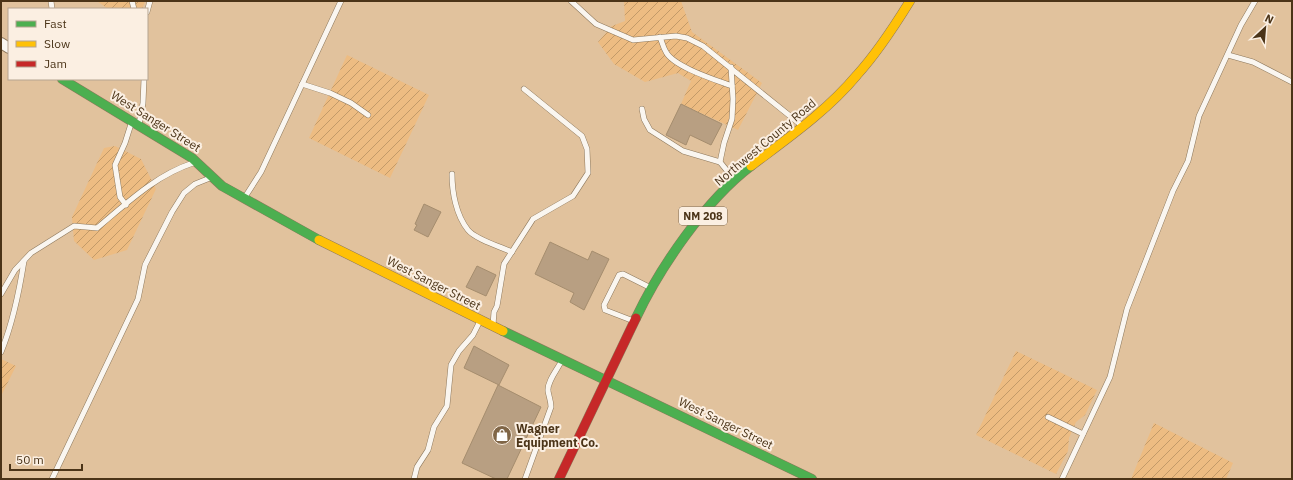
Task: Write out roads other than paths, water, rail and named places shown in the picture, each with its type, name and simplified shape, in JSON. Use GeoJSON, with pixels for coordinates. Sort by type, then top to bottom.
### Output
{"type":"FeatureCollection","features":[{"type":"Feature","properties":{"kind":"main road","name":"Northwest County Road"},"geometry":{"type":"LineString","coordinates":[[559,479],[634,321],[674,251],[718,197],[734,181],[803,127],[832,102],[857,76],[886,40],[910,1]]}},
{"type":"Feature","properties":{"kind":"main road","name":"West Sanger Street"},"geometry":{"type":"LineString","coordinates":[[73,82],[196,162],[222,186],[244,200],[292,226],[492,326],[812,479]]}},
{"type":"Feature","properties":{"kind":"lane"},"geometry":{"type":"LineString","coordinates":[[244,200],[261,172],[342,1]]}},
{"type":"Feature","properties":{"kind":"lane"},"geometry":{"type":"LineString","coordinates":[[571,1],[596,24],[611,32],[633,40],[676,36],[688,38],[703,46],[731,67],[803,127]]}},
{"type":"Feature","properties":{"kind":"lane"},"geometry":{"type":"LineString","coordinates":[[1062,479],[1110,377],[1127,309],[1173,191],[1188,161],[1199,116],[1255,1]]}},
{"type":"Feature","properties":{"kind":"lane"},"geometry":{"type":"LineString","coordinates":[[660,37],[666,53],[681,64],[701,75],[732,86]]}},
{"type":"Feature","properties":{"kind":"lane"},"geometry":{"type":"LineString","coordinates":[[1228,55],[1253,62],[1292,82]]}},
{"type":"Feature","properties":{"kind":"lane"},"geometry":{"type":"LineString","coordinates":[[720,162],[724,143],[732,119],[731,67]]}},
{"type":"Feature","properties":{"kind":"lane"},"geometry":{"type":"LineString","coordinates":[[126,205],[120,197],[115,165],[143,103],[144,80]]}},
{"type":"Feature","properties":{"kind":"lane"},"geometry":{"type":"LineString","coordinates":[[302,84],[330,93],[368,115]]}},
{"type":"Feature","properties":{"kind":"lane"},"geometry":{"type":"LineString","coordinates":[[492,326],[504,264],[533,219],[573,196],[588,173],[586,149],[582,136],[524,89]]}},
{"type":"Feature","properties":{"kind":"lane"},"geometry":{"type":"LineString","coordinates":[[642,109],[644,118],[650,130],[683,150],[720,162],[734,181]]}},
{"type":"Feature","properties":{"kind":"lane"},"geometry":{"type":"LineString","coordinates":[[1,294],[15,270],[31,253],[74,226],[97,228],[160,177],[175,169],[196,162]]}},
{"type":"Feature","properties":{"kind":"lane"},"geometry":{"type":"LineString","coordinates":[[452,174],[452,190],[459,213],[468,231],[512,252]]}},
{"type":"Feature","properties":{"kind":"lane"},"geometry":{"type":"LineString","coordinates":[[52,479],[138,299],[145,265],[172,212],[184,193],[195,184],[212,177]]}},
{"type":"Feature","properties":{"kind":"lane"},"geometry":{"type":"LineString","coordinates":[[1,352],[8,335],[19,295],[24,260]]}},
{"type":"Feature","properties":{"kind":"lane"},"geometry":{"type":"LineString","coordinates":[[634,321],[605,310],[604,305],[618,275],[623,274],[652,288]]}},
{"type":"Feature","properties":{"kind":"lane"},"geometry":{"type":"LineString","coordinates":[[414,479],[417,467],[428,450],[434,427],[446,406],[451,365],[459,351],[474,335],[480,320]]}},
{"type":"Feature","properties":{"kind":"lane"},"geometry":{"type":"LineString","coordinates":[[525,479],[551,407],[548,391],[549,384],[563,359]]}},
{"type":"Feature","properties":{"kind":"lane"},"geometry":{"type":"LineString","coordinates":[[1048,416],[1083,434]]}},
{"type":"Feature","properties":{"kind":"place","name":"Wagner Equipment Co."},"geometry":{"type":"Point","coordinates":[502,435]}}]}
